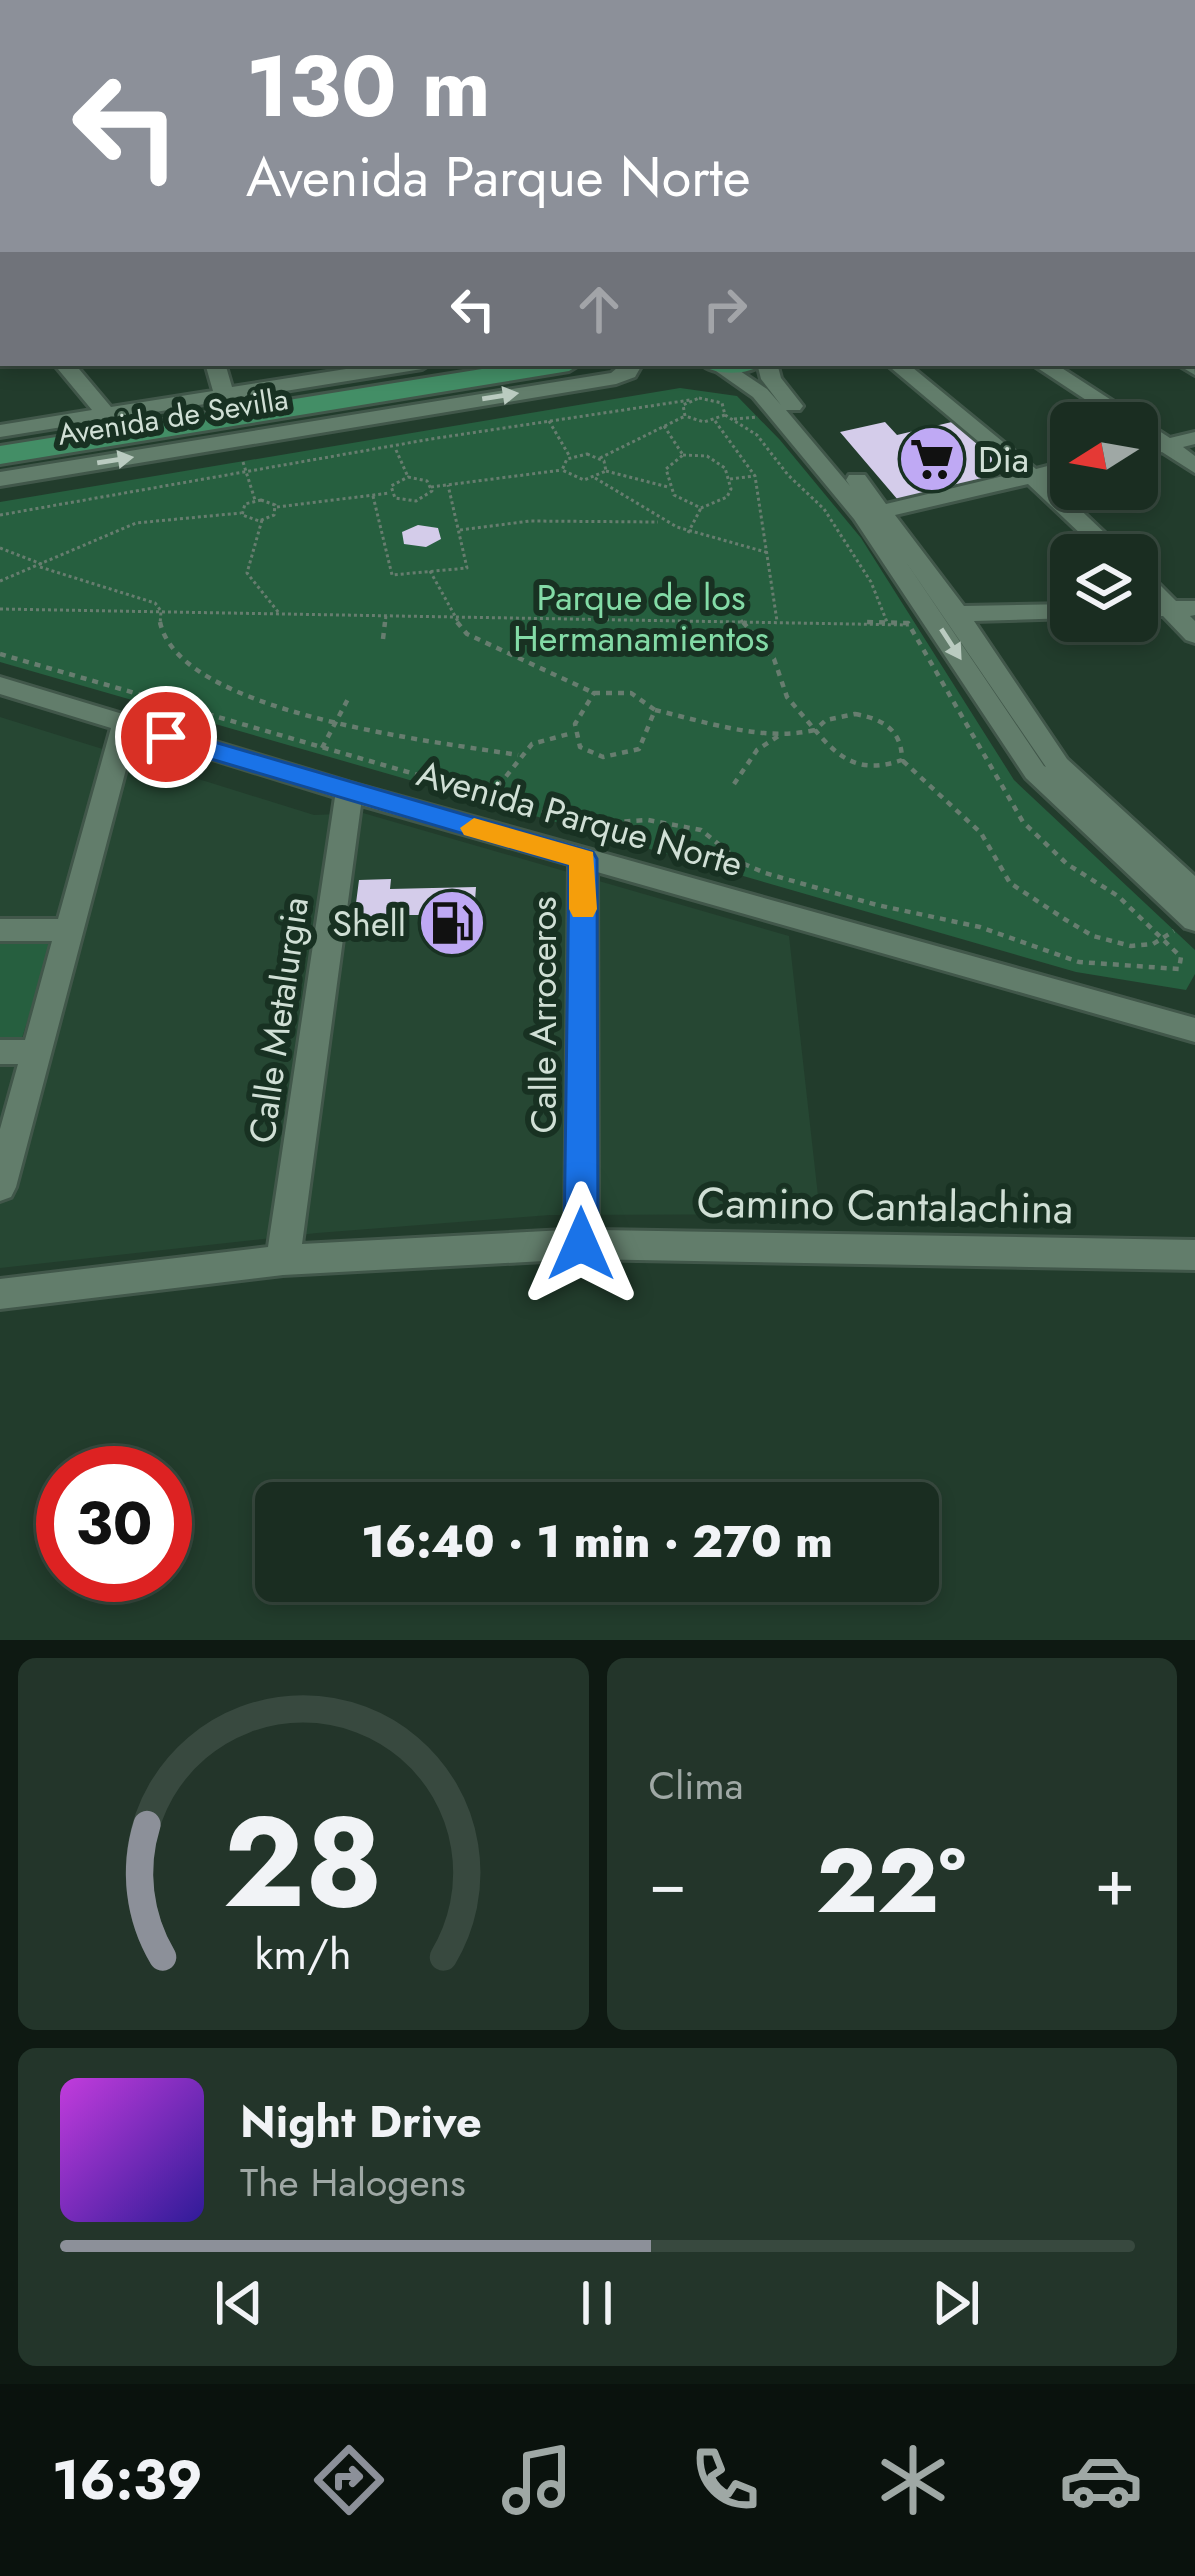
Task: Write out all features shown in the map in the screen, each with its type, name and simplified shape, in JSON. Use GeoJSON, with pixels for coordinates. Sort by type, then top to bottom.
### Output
{"type":"FeatureCollection","features":[{"type":"Feature","properties":{"kind":"main road","name":"Avenida de Sevilla"},"geometry":{"type":"LineString","coordinates":[[0,454],[549,366]]}},
{"type":"Feature","properties":{"kind":"street"},"geometry":{"type":"LineString","coordinates":[[66,366],[106,413]]}},
{"type":"Feature","properties":{"kind":"street"},"geometry":{"type":"LineString","coordinates":[[216,366],[224,394]]}},
{"type":"Feature","properties":{"kind":"street","name":"Avenida de Sevilla"},"geometry":{"type":"LineString","coordinates":[[0,431],[403,366]]}},
{"type":"Feature","properties":{"kind":"street","name":"Avenida de Sevilla"},"geometry":{"type":"LineString","coordinates":[[0,479],[616,378],[632,366]]}},
{"type":"Feature","properties":{"kind":"street"},"geometry":{"type":"LineString","coordinates":[[719,366],[760,393],[863,515],[1035,772],[1185,925]]}},
{"type":"Feature","properties":{"kind":"street"},"geometry":{"type":"LineString","coordinates":[[768,366],[775,384],[884,511],[1058,765],[1195,892]]}},
{"type":"Feature","properties":{"kind":"street"},"geometry":{"type":"LineString","coordinates":[[899,366],[1032,476],[1094,534]]}},
{"type":"Feature","properties":{"kind":"street"},"geometry":{"type":"LineString","coordinates":[[1045,366],[1102,402]]}},
{"type":"Feature","properties":{"kind":"street"},"geometry":{"type":"LineString","coordinates":[[1158,437],[1195,466]]}},
{"type":"Feature","properties":{"kind":"street"},"geometry":{"type":"LineString","coordinates":[[1158,447],[1195,438]]}},
{"type":"Feature","properties":{"kind":"street"},"geometry":{"type":"LineString","coordinates":[[884,511],[1050,472]]}},
{"type":"Feature","properties":{"kind":"street"},"geometry":{"type":"LineString","coordinates":[[1158,595],[1195,635]]}},
{"type":"Feature","properties":{"kind":"street"},"geometry":{"type":"LineString","coordinates":[[1158,608],[1195,608]]}},
{"type":"Feature","properties":{"kind":"street"},"geometry":{"type":"LineString","coordinates":[[957,614],[1050,612]]}},
{"type":"Feature","properties":{"kind":"street","name":"Avenida Parque Norte"},"geometry":{"type":"LineString","coordinates":[[0,685],[349,792],[1195,1030]]}},
{"type":"Feature","properties":{"kind":"street"},"geometry":{"type":"LineString","coordinates":[[0,1187],[125,724]]}},
{"type":"Feature","properties":{"kind":"street","name":"Calle Metalurgia"},"geometry":{"type":"LineString","coordinates":[[284,1259],[349,792]]}},
{"type":"Feature","properties":{"kind":"street","name":"Calle Arroceros"},"geometry":{"type":"LineString","coordinates":[[581,1244],[584,859]]}},
{"type":"Feature","properties":{"kind":"street"},"geometry":{"type":"LineString","coordinates":[[0,930],[70,930]]}},
{"type":"Feature","properties":{"kind":"street","name":"Avenida Parque Norte"},"geometry":{"type":"LineString","coordinates":[[1143,1012],[1195,1015]]}},
{"type":"Feature","properties":{"kind":"street"},"geometry":{"type":"LineString","coordinates":[[0,1052],[37,1052]]}},
{"type":"Feature","properties":{"kind":"street","name":"Camino Cantalachina"},"geometry":{"type":"LineString","coordinates":[[0,1294],[284,1259],[581,1244],[1195,1256]]}},
{"type":"Feature","properties":{"kind":"path"},"geometry":{"type":"LineString","coordinates":[[685,416],[682,407],[690,400]]}},
{"type":"Feature","properties":{"kind":"path"},"geometry":{"type":"LineString","coordinates":[[0,515],[690,400],[719,401],[726,409],[715,421],[685,416],[601,458],[571,457]]}},
{"type":"Feature","properties":{"kind":"path"},"geometry":{"type":"LineString","coordinates":[[725,415],[757,435],[788,475],[824,509],[871,582],[887,622]]}},
{"type":"Feature","properties":{"kind":"path"},"geometry":{"type":"LineString","coordinates":[[549,421],[571,457]]}},
{"type":"Feature","properties":{"kind":"path"},"geometry":{"type":"LineString","coordinates":[[715,421],[755,476],[777,621]]}},
{"type":"Feature","properties":{"kind":"path"},"geometry":{"type":"LineString","coordinates":[[664,426],[683,455]]}},
{"type":"Feature","properties":{"kind":"path"},"geometry":{"type":"LineString","coordinates":[[395,447],[408,478]]}},
{"type":"Feature","properties":{"kind":"path"},"geometry":{"type":"LineString","coordinates":[[668,487],[666,469],[683,455],[707,456],[725,468],[730,479],[727,497],[701,508],[688,533]]}},
{"type":"Feature","properties":{"kind":"path"},"geometry":{"type":"LineString","coordinates":[[562,470],[571,457]]}},
{"type":"Feature","properties":{"kind":"path"},"geometry":{"type":"LineString","coordinates":[[601,458],[605,471]]}},
{"type":"Feature","properties":{"kind":"path"},"geometry":{"type":"LineString","coordinates":[[242,462],[255,500]]}},
{"type":"Feature","properties":{"kind":"path"},"geometry":{"type":"LineString","coordinates":[[431,487],[562,470],[578,479],[595,478],[605,471],[668,487],[683,502],[701,508]]}},
{"type":"Feature","properties":{"kind":"path"},"geometry":{"type":"LineString","coordinates":[[730,479],[755,476]]}},
{"type":"Feature","properties":{"kind":"path"},"geometry":{"type":"LineString","coordinates":[[390,493],[394,483],[408,478],[424,479],[431,487]]}},
{"type":"Feature","properties":{"kind":"path"},"geometry":{"type":"LineString","coordinates":[[595,478],[658,522],[769,553]]}},
{"type":"Feature","properties":{"kind":"path"},"geometry":{"type":"LineString","coordinates":[[373,496],[392,575],[467,568],[448,484]]}},
{"type":"Feature","properties":{"kind":"path"},"geometry":{"type":"LineString","coordinates":[[241,513],[245,504],[255,500],[277,507],[390,493],[399,500],[416,501],[429,494],[431,487]]}},
{"type":"Feature","properties":{"kind":"path"},"geometry":{"type":"LineString","coordinates":[[241,513],[247,519],[262,520],[277,507]]}},
{"type":"Feature","properties":{"kind":"path"},"geometry":{"type":"LineString","coordinates":[[0,581],[136,523],[241,513]]}},
{"type":"Feature","properties":{"kind":"path"},"geometry":{"type":"LineString","coordinates":[[262,520],[247,573],[280,613]]}},
{"type":"Feature","properties":{"kind":"path"},"geometry":{"type":"LineString","coordinates":[[458,530],[530,521],[658,522]]}},
{"type":"Feature","properties":{"kind":"path"},"geometry":{"type":"LineString","coordinates":[[0,548],[142,598],[161,611]]}},
{"type":"Feature","properties":{"kind":"path"},"geometry":{"type":"LineString","coordinates":[[430,572],[452,616],[467,634],[595,693],[631,693],[655,710],[780,735],[815,730],[824,717],[837,712],[869,716],[902,743],[902,760],[981,833],[1010,883],[1094,936],[1131,946],[1160,940],[1185,925]]}},
{"type":"Feature","properties":{"kind":"path"},"geometry":{"type":"LineString","coordinates":[[0,609],[908,623]]}},
{"type":"Feature","properties":{"kind":"path"},"geometry":{"type":"LineString","coordinates":[[161,611],[160,628],[204,675],[233,691],[337,725],[518,755]]}},
{"type":"Feature","properties":{"kind":"path"},"geometry":{"type":"LineString","coordinates":[[383,639],[386,615]]}},
{"type":"Feature","properties":{"kind":"path"},"geometry":{"type":"LineString","coordinates":[[741,620],[780,669],[781,682],[800,717],[815,730],[826,750],[852,765],[881,767],[902,760]]}},
{"type":"Feature","properties":{"kind":"path"},"geometry":{"type":"LineString","coordinates":[[0,654],[491,796],[600,823],[648,820],[701,830],[742,863],[765,873],[980,926],[1079,962],[1178,969],[1181,957],[1160,940]]}},
{"type":"Feature","properties":{"kind":"path"},"geometry":{"type":"LineString","coordinates":[[595,693],[584,703],[572,733],[576,745],[594,758],[623,757],[639,749],[655,710]]}},
{"type":"Feature","properties":{"kind":"path"},"geometry":{"type":"LineString","coordinates":[[322,748],[348,699]]}},
{"type":"Feature","properties":{"kind":"path"},"geometry":{"type":"LineString","coordinates":[[491,796],[518,755],[551,735],[572,733]]}},
{"type":"Feature","properties":{"kind":"path"},"geometry":{"type":"LineString","coordinates":[[734,784],[757,750],[780,735]]}},
{"type":"Feature","properties":{"kind":"shaded area"},"geometry":{"type":"Polygon","coordinates":[[[0,717],[314,815],[363,813],[789,936],[820,1214],[550,1215],[317,1233],[0,1268],[0,717]]]}},
{"type":"Feature","properties":{"kind":"green space","name":"Parque de los Hermanamientos"},"geometry":{"type":"Polygon","coordinates":[[[680,388],[737,396],[780,440],[861,538],[1014,780],[1195,950],[1195,974],[1186,990],[1076,972],[0,662],[0,502],[680,388]]]}},
{"type":"Feature","properties":{"kind":"green space"},"geometry":{"type":"Polygon","coordinates":[[[0,940],[53,940],[22,1038],[0,1038],[0,940]]]}},
{"type":"Feature","properties":{"kind":"building","name":"Dia"},"geometry":{"type":"Polygon","coordinates":[[[956,421],[1018,473],[898,500],[840,432],[885,422],[897,435],[956,421]]]}},
{"type":"Feature","properties":{"kind":"building"},"geometry":{"type":"Polygon","coordinates":[[[418,525],[438,528],[441,539],[426,547],[404,544],[402,532],[418,525]]]}},
{"type":"Feature","properties":{"kind":"building"},"geometry":{"type":"Polygon","coordinates":[[[391,879],[390,889],[476,887],[474,915],[388,915],[386,934],[352,934],[359,880],[391,879]]]}},
{"type":"Feature","properties":{"kind":"slow traffic"},"geometry":{"type":"LineString","coordinates":[[474,828],[584,859],[583,909]]}},
{"type":"Feature","properties":{"kind":"place","name":"Dia"},"geometry":{"type":"Point","coordinates":[932,459]}},
{"type":"Feature","properties":{"kind":"place","name":"Shell"},"geometry":{"type":"Point","coordinates":[452,923]}},
{"type":"Feature","properties":{"kind":"route"},"geometry":{"type":"LineString","coordinates":[[166,737],[584,859],[581,1244]]}}]}
